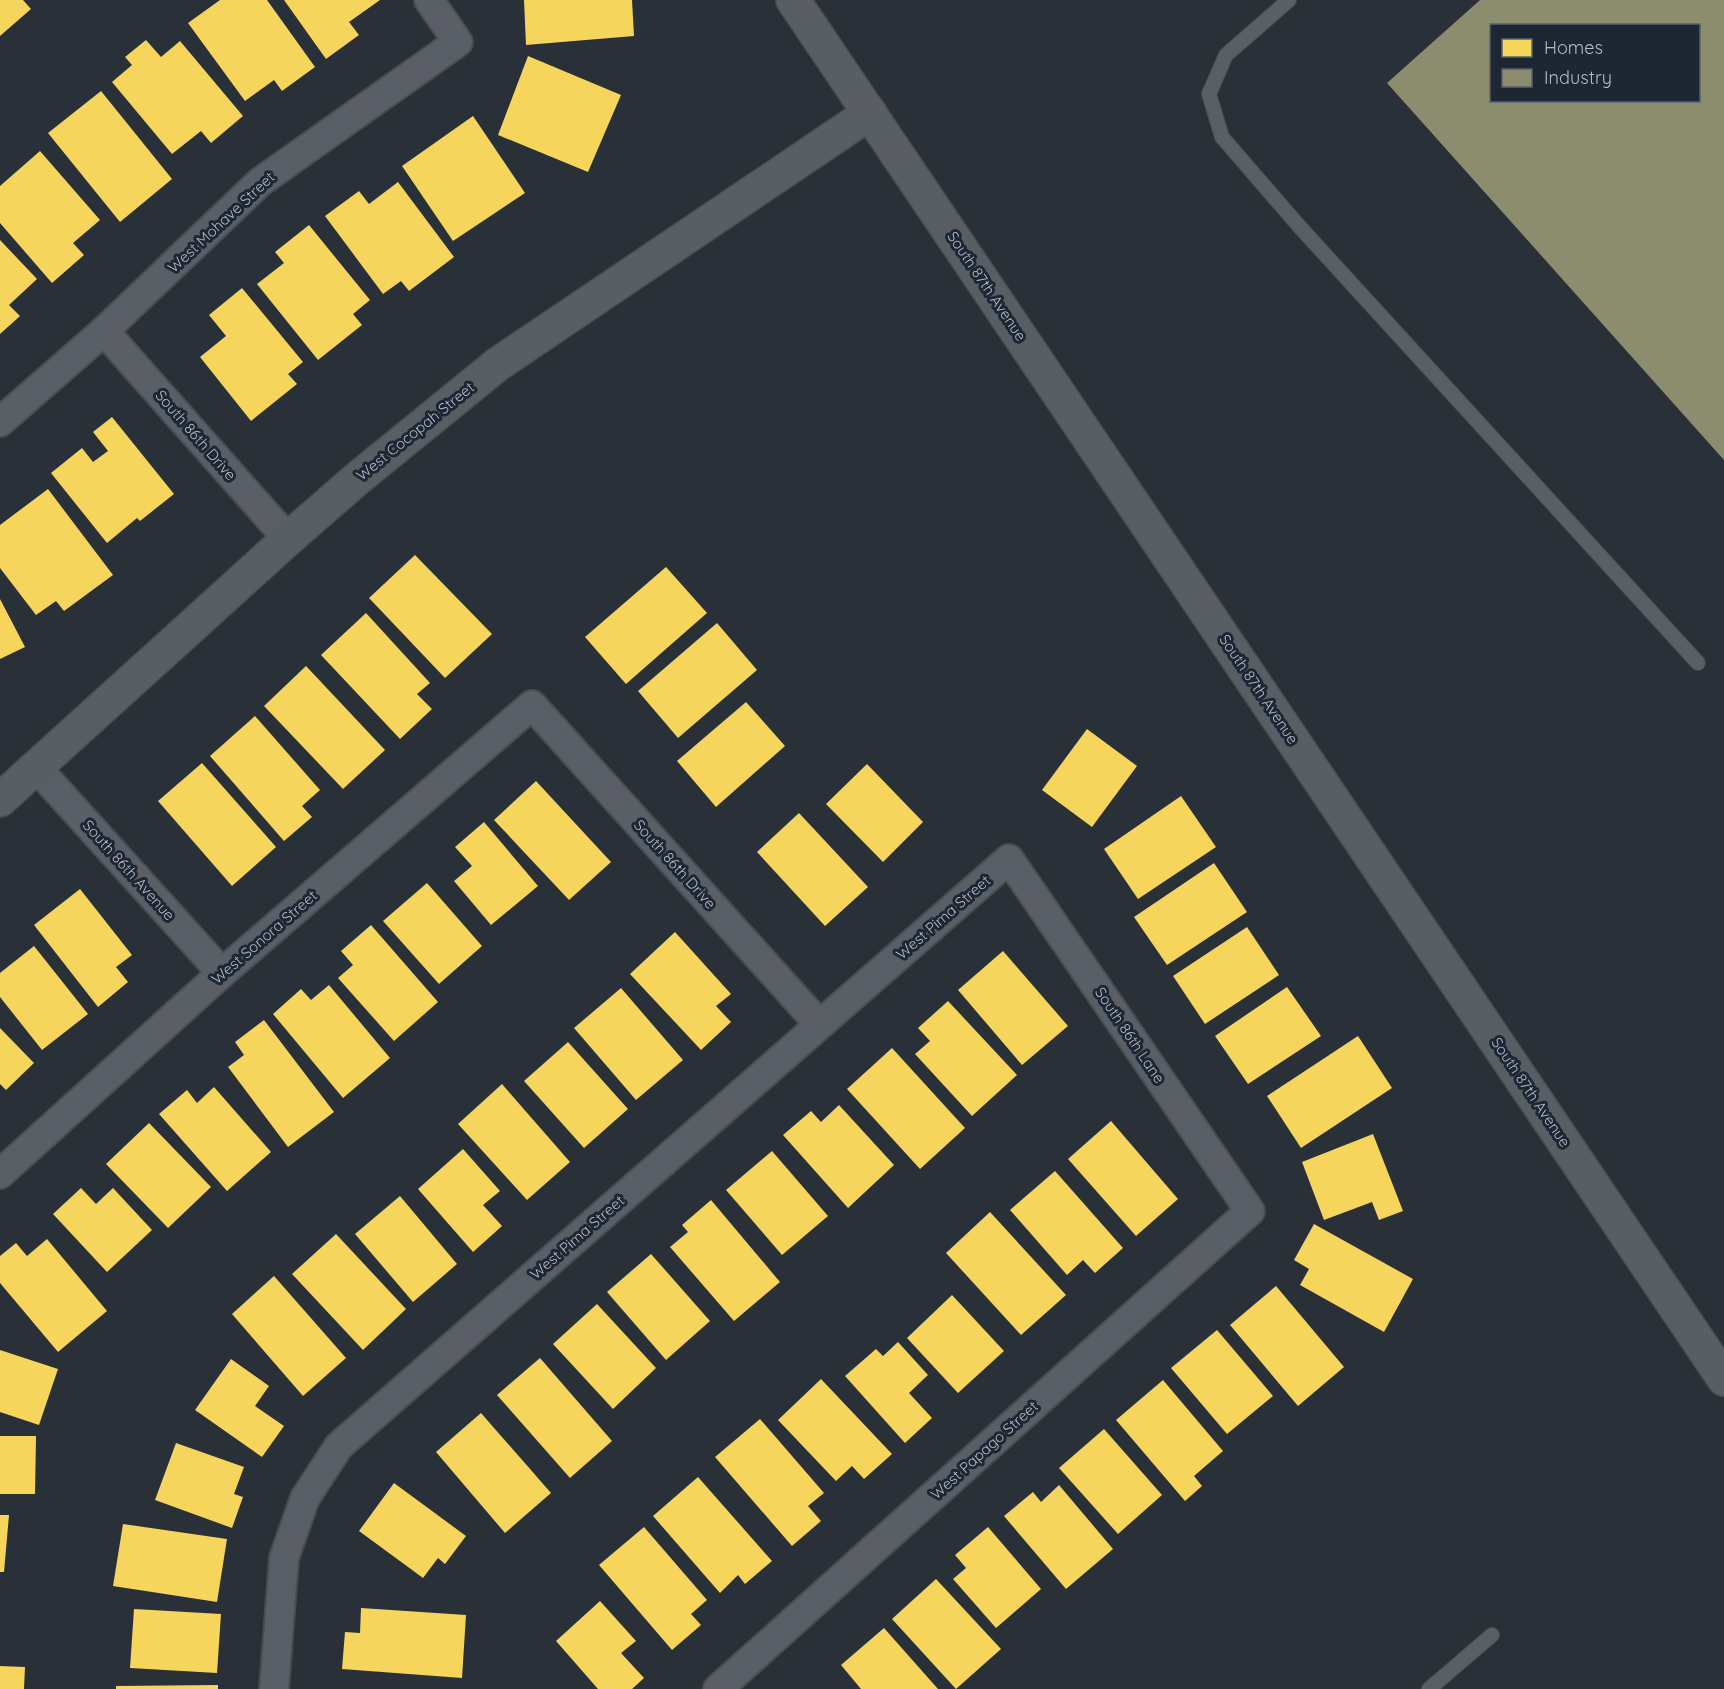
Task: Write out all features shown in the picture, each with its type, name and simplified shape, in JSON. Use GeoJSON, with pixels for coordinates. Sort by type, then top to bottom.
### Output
{"type":"FeatureCollection","features":[{"type":"Feature","properties":{"kind":"street","name":"West Mohave Street"},"geometry":{"type":"LineString","coordinates":[[0,422],[105,331],[260,182],[458,42],[429,0]]}},
{"type":"Feature","properties":{"kind":"street","name":"South 87th Avenue"},"geometry":{"type":"LineString","coordinates":[[793,0],[1724,1378]]}},
{"type":"Feature","properties":{"kind":"street","name":"West Cocopah Street"},"geometry":{"type":"LineString","coordinates":[[0,800],[288,539],[358,478],[498,364],[870,113]]}},
{"type":"Feature","properties":{"kind":"street","name":"South 86th Drive"},"geometry":{"type":"LineString","coordinates":[[105,331],[288,539]]}},
{"type":"Feature","properties":{"kind":"street","name":"South 86th Drive"},"geometry":{"type":"LineString","coordinates":[[532,705],[819,1024]]}},
{"type":"Feature","properties":{"kind":"street","name":"West Sonora Street"},"geometry":{"type":"LineString","coordinates":[[0,1173],[222,973],[532,705]]}},
{"type":"Feature","properties":{"kind":"street","name":"South 86th Avenue"},"geometry":{"type":"LineString","coordinates":[[36,768],[222,973]]}},
{"type":"Feature","properties":{"kind":"street","name":"West Pima Street"},"geometry":{"type":"LineString","coordinates":[[274,1689],[284,1557],[306,1498],[339,1446],[1010,859]]}},
{"type":"Feature","properties":{"kind":"street","name":"South 86th Lane"},"geometry":{"type":"LineString","coordinates":[[1010,859],[1250,1211]]}},
{"type":"Feature","properties":{"kind":"street","name":"West Papago Street"},"geometry":{"type":"LineString","coordinates":[[718,1689],[1250,1211]]}},
{"type":"Feature","properties":{"kind":"lane"},"geometry":{"type":"LineString","coordinates":[[1289,0],[1226,55],[1209,94],[1222,137],[1298,225],[1698,663]]}},
{"type":"Feature","properties":{"kind":"lane"},"geometry":{"type":"LineString","coordinates":[[1429,1689],[1492,1635]]}},
{"type":"Feature","properties":{"kind":"building: Homes"},"geometry":{"type":"Polygon","coordinates":[[[0,0],[23,0],[31,9],[0,36],[0,0]]]}},
{"type":"Feature","properties":{"kind":"building: Homes"},"geometry":{"type":"Polygon","coordinates":[[[220,0],[267,0],[315,67],[282,91],[274,80],[245,101],[188,23],[220,0]]]}},
{"type":"Feature","properties":{"kind":"building: Homes"},"geometry":{"type":"Polygon","coordinates":[[[284,0],[380,0],[349,22],[359,35],[326,59],[284,0]]]}},
{"type":"Feature","properties":{"kind":"building: Homes"},"geometry":{"type":"Polygon","coordinates":[[[524,0],[632,0],[634,36],[526,45],[524,0]]]}},
{"type":"Feature","properties":{"kind":"building: Homes"},"geometry":{"type":"Polygon","coordinates":[[[146,40],[161,57],[180,41],[243,116],[211,143],[201,131],[172,154],[112,82],[132,65],[125,57],[146,40]]]}},
{"type":"Feature","properties":{"kind":"building: Homes"},"geometry":{"type":"Polygon","coordinates":[[[528,56],[621,95],[588,172],[498,135],[528,56]]]}},
{"type":"Feature","properties":{"kind":"building: Homes"},"geometry":{"type":"Polygon","coordinates":[[[101,91],[172,179],[120,222],[48,133],[101,91]]]}},
{"type":"Feature","properties":{"kind":"building: Homes"},"geometry":{"type":"Polygon","coordinates":[[[473,116],[525,193],[453,241],[402,166],[473,116]]]}},
{"type":"Feature","properties":{"kind":"building: Homes"},"geometry":{"type":"Polygon","coordinates":[[[40,151],[100,220],[73,243],[84,255],[52,283],[0,223],[0,186],[40,151]]]}},
{"type":"Feature","properties":{"kind":"building: Homes"},"geometry":{"type":"Polygon","coordinates":[[[398,182],[454,257],[409,291],[401,281],[383,294],[325,216],[359,191],[369,204],[398,182]]]}},
{"type":"Feature","properties":{"kind":"building: Homes"},"geometry":{"type":"Polygon","coordinates":[[[309,225],[370,300],[353,314],[362,325],[318,360],[257,284],[284,263],[275,252],[309,225]]]}},
{"type":"Feature","properties":{"kind":"building: Homes"},"geometry":{"type":"Polygon","coordinates":[[[0,240],[37,279],[9,305],[20,316],[0,334],[0,240]]]}},
{"type":"Feature","properties":{"kind":"building: Homes"},"geometry":{"type":"Polygon","coordinates":[[[242,288],[303,362],[288,374],[297,384],[251,421],[200,357],[226,336],[209,315],[242,288]]]}},
{"type":"Feature","properties":{"kind":"building: Homes"},"geometry":{"type":"Polygon","coordinates":[[[112,417],[174,494],[140,521],[137,518],[107,543],[51,473],[82,448],[93,462],[108,451],[93,432],[112,417]]]}},
{"type":"Feature","properties":{"kind":"building: Homes"},"geometry":{"type":"Polygon","coordinates":[[[48,489],[113,575],[64,611],[56,601],[36,615],[0,568],[0,525],[48,489]]]}},
{"type":"Feature","properties":{"kind":"building: Homes"},"geometry":{"type":"Polygon","coordinates":[[[415,555],[492,634],[445,678],[369,598],[415,555]]]}},
{"type":"Feature","properties":{"kind":"building: Homes"},"geometry":{"type":"Polygon","coordinates":[[[666,567],[707,613],[626,684],[585,637],[666,567]]]}},
{"type":"Feature","properties":{"kind":"building: Homes"},"geometry":{"type":"Polygon","coordinates":[[[0,599],[25,647],[0,659],[0,599]]]}},
{"type":"Feature","properties":{"kind":"building: Homes"},"geometry":{"type":"Polygon","coordinates":[[[366,613],[430,683],[417,694],[432,709],[400,739],[321,655],[366,613]]]}},
{"type":"Feature","properties":{"kind":"building: Homes"},"geometry":{"type":"Polygon","coordinates":[[[717,623],[757,670],[678,738],[638,691],[717,623]]]}},
{"type":"Feature","properties":{"kind":"building: Homes"},"geometry":{"type":"Polygon","coordinates":[[[306,666],[385,750],[343,789],[264,706],[306,666]]]}},
{"type":"Feature","properties":{"kind":"building: Homes"},"geometry":{"type":"Polygon","coordinates":[[[746,702],[785,746],[716,807],[677,761],[746,702]]]}},
{"type":"Feature","properties":{"kind":"building: Homes"},"geometry":{"type":"Polygon","coordinates":[[[255,716],[320,790],[302,806],[312,817],[284,841],[210,756],[255,716]]]}},
{"type":"Feature","properties":{"kind":"building: Homes"},"geometry":{"type":"Polygon","coordinates":[[[1087,729],[1137,766],[1092,827],[1042,790],[1087,729]]]}},
{"type":"Feature","properties":{"kind":"building: Homes"},"geometry":{"type":"Polygon","coordinates":[[[202,763],[276,847],[232,886],[158,801],[202,763]]]}},
{"type":"Feature","properties":{"kind":"building: Homes"},"geometry":{"type":"Polygon","coordinates":[[[867,764],[923,822],[883,862],[826,804],[867,764]]]}},
{"type":"Feature","properties":{"kind":"building: Homes"},"geometry":{"type":"Polygon","coordinates":[[[536,781],[611,862],[569,900],[494,820],[536,781]]]}},
{"type":"Feature","properties":{"kind":"building: Homes"},"geometry":{"type":"Polygon","coordinates":[[[1181,796],[1216,847],[1138,899],[1104,849],[1181,796]]]}},
{"type":"Feature","properties":{"kind":"building: Homes"},"geometry":{"type":"Polygon","coordinates":[[[799,813],[868,887],[825,926],[757,852],[799,813]]]}},
{"type":"Feature","properties":{"kind":"building: Homes"},"geometry":{"type":"Polygon","coordinates":[[[484,822],[538,886],[491,925],[454,881],[472,866],[455,847],[484,822]]]}},
{"type":"Feature","properties":{"kind":"building: Homes"},"geometry":{"type":"Polygon","coordinates":[[[1214,863],[1247,912],[1167,965],[1134,917],[1214,863]]]}},
{"type":"Feature","properties":{"kind":"building: Homes"},"geometry":{"type":"Polygon","coordinates":[[[427,883],[482,946],[439,984],[383,921],[427,883]]]}},
{"type":"Feature","properties":{"kind":"building: Homes"},"geometry":{"type":"Polygon","coordinates":[[[80,889],[132,955],[116,967],[128,982],[98,1007],[34,925],[80,889]]]}},
{"type":"Feature","properties":{"kind":"building: Homes"},"geometry":{"type":"Polygon","coordinates":[[[371,925],[438,1002],[394,1041],[338,978],[353,965],[341,951],[371,925]]]}},
{"type":"Feature","properties":{"kind":"building: Homes"},"geometry":{"type":"Polygon","coordinates":[[[1247,927],[1279,975],[1205,1024],[1173,976],[1247,927]]]}},
{"type":"Feature","properties":{"kind":"building: Homes"},"geometry":{"type":"Polygon","coordinates":[[[675,932],[731,994],[716,1006],[731,1022],[701,1050],[630,974],[675,932]]]}},
{"type":"Feature","properties":{"kind":"building: Homes"},"geometry":{"type":"Polygon","coordinates":[[[34,946],[88,1014],[42,1050],[0,997],[0,973],[34,946]]]}},
{"type":"Feature","properties":{"kind":"building: Homes"},"geometry":{"type":"Polygon","coordinates":[[[1003,951],[1068,1026],[1022,1065],[958,990],[1003,951]]]}},
{"type":"Feature","properties":{"kind":"building: Homes"},"geometry":{"type":"Polygon","coordinates":[[[329,985],[390,1058],[343,1098],[273,1014],[301,989],[311,1000],[329,985]]]}},
{"type":"Feature","properties":{"kind":"building: Homes"},"geometry":{"type":"Polygon","coordinates":[[[1287,987],[1321,1036],[1248,1084],[1215,1036],[1287,987]]]}},
{"type":"Feature","properties":{"kind":"building: Homes"},"geometry":{"type":"Polygon","coordinates":[[[621,988],[683,1060],[636,1100],[574,1028],[621,988]]]}},
{"type":"Feature","properties":{"kind":"building: Homes"},"geometry":{"type":"Polygon","coordinates":[[[948,1001],[1017,1075],[972,1116],[915,1054],[930,1041],[918,1028],[948,1001]]]}},
{"type":"Feature","properties":{"kind":"building: Homes"},"geometry":{"type":"Polygon","coordinates":[[[264,1020],[334,1112],[288,1147],[228,1067],[244,1055],[235,1042],[264,1020]]]}},
{"type":"Feature","properties":{"kind":"building: Homes"},"geometry":{"type":"Polygon","coordinates":[[[0,1028],[34,1063],[6,1090],[0,1084],[0,1028]]]}},
{"type":"Feature","properties":{"kind":"building: Homes"},"geometry":{"type":"Polygon","coordinates":[[[1358,1036],[1392,1088],[1301,1148],[1267,1096],[1358,1036]]]}},
{"type":"Feature","properties":{"kind":"building: Homes"},"geometry":{"type":"Polygon","coordinates":[[[568,1042],[628,1109],[584,1148],[524,1081],[568,1042]]]}},
{"type":"Feature","properties":{"kind":"building: Homes"},"geometry":{"type":"Polygon","coordinates":[[[892,1048],[965,1128],[920,1169],[847,1089],[892,1048]]]}},
{"type":"Feature","properties":{"kind":"building: Homes"},"geometry":{"type":"Polygon","coordinates":[[[502,1084],[570,1162],[527,1200],[458,1124],[502,1084]]]}},
{"type":"Feature","properties":{"kind":"building: Homes"},"geometry":{"type":"Polygon","coordinates":[[[214,1087],[271,1152],[227,1191],[159,1114],[187,1090],[197,1103],[214,1087]]]}},
{"type":"Feature","properties":{"kind":"building: Homes"},"geometry":{"type":"Polygon","coordinates":[[[839,1105],[894,1165],[848,1208],[783,1135],[811,1111],[821,1122],[839,1105]]]}},
{"type":"Feature","properties":{"kind":"building: Homes"},"geometry":{"type":"Polygon","coordinates":[[[1111,1121],[1178,1199],[1136,1236],[1068,1159],[1111,1121]]]}},
{"type":"Feature","properties":{"kind":"building: Homes"},"geometry":{"type":"Polygon","coordinates":[[[149,1123],[211,1187],[168,1228],[106,1164],[149,1123]]]}},
{"type":"Feature","properties":{"kind":"building: Homes"},"geometry":{"type":"Polygon","coordinates":[[[1373,1134],[1403,1211],[1379,1220],[1372,1202],[1324,1220],[1302,1162],[1373,1134]]]}},
{"type":"Feature","properties":{"kind":"building: Homes"},"geometry":{"type":"Polygon","coordinates":[[[463,1149],[500,1191],[483,1205],[502,1226],[473,1252],[418,1189],[463,1149]]]}},
{"type":"Feature","properties":{"kind":"building: Homes"},"geometry":{"type":"Polygon","coordinates":[[[772,1151],[828,1216],[782,1255],[726,1190],[772,1151]]]}},
{"type":"Feature","properties":{"kind":"building: Homes"},"geometry":{"type":"Polygon","coordinates":[[[1055,1171],[1123,1248],[1095,1273],[1083,1260],[1067,1275],[1010,1210],[1055,1171]]]}},
{"type":"Feature","properties":{"kind":"building: Homes"},"geometry":{"type":"Polygon","coordinates":[[[81,1188],[96,1204],[113,1188],[152,1230],[107,1272],[53,1214],[81,1188]]]}},
{"type":"Feature","properties":{"kind":"building: Homes"},"geometry":{"type":"Polygon","coordinates":[[[400,1196],[457,1264],[413,1302],[355,1234],[400,1196]]]}},
{"type":"Feature","properties":{"kind":"building: Homes"},"geometry":{"type":"Polygon","coordinates":[[[711,1200],[780,1282],[734,1321],[670,1247],[688,1232],[682,1225],[711,1200]]]}},
{"type":"Feature","properties":{"kind":"building: Homes"},"geometry":{"type":"Polygon","coordinates":[[[990,1212],[1066,1295],[1021,1335],[946,1253],[990,1212]]]}},
{"type":"Feature","properties":{"kind":"building: Homes"},"geometry":{"type":"Polygon","coordinates":[[[1314,1224],[1413,1279],[1384,1332],[1300,1285],[1309,1269],[1294,1260],[1314,1224]]]}},
{"type":"Feature","properties":{"kind":"building: Homes"},"geometry":{"type":"Polygon","coordinates":[[[336,1234],[406,1309],[363,1350],[292,1274],[336,1234]]]}},
{"type":"Feature","properties":{"kind":"building: Homes"},"geometry":{"type":"Polygon","coordinates":[[[47,1239],[107,1311],[58,1352],[0,1283],[0,1256],[16,1243],[27,1256],[47,1239]]]}},
{"type":"Feature","properties":{"kind":"building: Homes"},"geometry":{"type":"Polygon","coordinates":[[[651,1254],[710,1321],[666,1360],[607,1292],[651,1254]]]}},
{"type":"Feature","properties":{"kind":"building: Homes"},"geometry":{"type":"Polygon","coordinates":[[[274,1276],[346,1358],[303,1396],[232,1314],[274,1276]]]}},
{"type":"Feature","properties":{"kind":"building: Homes"},"geometry":{"type":"Polygon","coordinates":[[[1276,1286],[1344,1367],[1298,1406],[1230,1325],[1276,1286]]]}},
{"type":"Feature","properties":{"kind":"building: Homes"},"geometry":{"type":"Polygon","coordinates":[[[952,1295],[1004,1351],[958,1393],[907,1338],[952,1295]]]}},
{"type":"Feature","properties":{"kind":"building: Homes"},"geometry":{"type":"Polygon","coordinates":[[[597,1304],[656,1368],[613,1409],[553,1344],[597,1304]]]}},
{"type":"Feature","properties":{"kind":"building: Homes"},"geometry":{"type":"Polygon","coordinates":[[[1217,1330],[1273,1396],[1227,1434],[1171,1368],[1217,1330]]]}},
{"type":"Feature","properties":{"kind":"building: Homes"},"geometry":{"type":"Polygon","coordinates":[[[898,1342],[928,1375],[909,1393],[932,1418],[905,1443],[845,1376],[876,1349],[883,1356],[898,1342]]]}},
{"type":"Feature","properties":{"kind":"building: Homes"},"geometry":{"type":"Polygon","coordinates":[[[0,1350],[58,1369],[39,1425],[0,1412],[0,1350]]]}},
{"type":"Feature","properties":{"kind":"building: Homes"},"geometry":{"type":"Polygon","coordinates":[[[540,1358],[612,1441],[570,1478],[497,1395],[540,1358]]]}},
{"type":"Feature","properties":{"kind":"building: Homes"},"geometry":{"type":"Polygon","coordinates":[[[231,1359],[269,1386],[255,1406],[284,1426],[262,1457],[195,1410],[231,1359]]]}},
{"type":"Feature","properties":{"kind":"building: Homes"},"geometry":{"type":"Polygon","coordinates":[[[821,1379],[892,1454],[864,1479],[852,1466],[836,1481],[778,1420],[821,1379]]]}},
{"type":"Feature","properties":{"kind":"building: Homes"},"geometry":{"type":"Polygon","coordinates":[[[1163,1380],[1223,1451],[1194,1476],[1202,1486],[1185,1501],[1116,1420],[1163,1380]]]}},
{"type":"Feature","properties":{"kind":"building: Homes"},"geometry":{"type":"Polygon","coordinates":[[[481,1413],[551,1493],[505,1533],[436,1452],[481,1413]]]}},
{"type":"Feature","properties":{"kind":"building: Homes"},"geometry":{"type":"Polygon","coordinates":[[[760,1419],[824,1493],[808,1506],[821,1521],[792,1546],[715,1457],[760,1419]]]}},
{"type":"Feature","properties":{"kind":"building: Homes"},"geometry":{"type":"Polygon","coordinates":[[[1104,1429],[1162,1495],[1118,1534],[1059,1468],[1104,1429]]]}},
{"type":"Feature","properties":{"kind":"building: Homes"},"geometry":{"type":"Polygon","coordinates":[[[0,1436],[36,1436],[35,1494],[0,1494],[0,1436]]]}},
{"type":"Feature","properties":{"kind":"building: Homes"},"geometry":{"type":"Polygon","coordinates":[[[176,1443],[244,1467],[234,1494],[243,1497],[232,1528],[155,1500],[176,1443]]]}},
{"type":"Feature","properties":{"kind":"building: Homes"},"geometry":{"type":"Polygon","coordinates":[[[698,1477],[772,1561],[745,1584],[738,1575],[720,1593],[653,1516],[698,1477]]]}},
{"type":"Feature","properties":{"kind":"building: Homes"},"geometry":{"type":"Polygon","coordinates":[[[394,1483],[466,1536],[445,1564],[438,1558],[423,1578],[359,1531],[394,1483]]]}},
{"type":"Feature","properties":{"kind":"building: Homes"},"geometry":{"type":"Polygon","coordinates":[[[1059,1485],[1113,1549],[1066,1589],[1004,1516],[1033,1492],[1041,1502],[1059,1485]]]}},
{"type":"Feature","properties":{"kind":"building: Homes"},"geometry":{"type":"Polygon","coordinates":[[[0,1515],[9,1515],[4,1572],[0,1572],[0,1515]]]}},
{"type":"Feature","properties":{"kind":"building: Homes"},"geometry":{"type":"Polygon","coordinates":[[[123,1524],[227,1539],[217,1602],[113,1586],[123,1524]]]}},
{"type":"Feature","properties":{"kind":"building: Homes"},"geometry":{"type":"Polygon","coordinates":[[[644,1527],[707,1600],[691,1614],[701,1625],[672,1650],[599,1565],[644,1527]]]}},
{"type":"Feature","properties":{"kind":"building: Homes"},"geometry":{"type":"Polygon","coordinates":[[[988,1527],[1041,1589],[996,1628],[953,1579],[966,1568],[955,1555],[988,1527]]]}},
{"type":"Feature","properties":{"kind":"building: Homes"},"geometry":{"type":"Polygon","coordinates":[[[936,1579],[1001,1649],[956,1689],[892,1619],[936,1579]]]}},
{"type":"Feature","properties":{"kind":"building: Homes"},"geometry":{"type":"Polygon","coordinates":[[[600,1601],[636,1641],[621,1653],[644,1678],[632,1689],[598,1689],[556,1641],[600,1601]]]}},
{"type":"Feature","properties":{"kind":"building: Homes"},"geometry":{"type":"Polygon","coordinates":[[[361,1608],[466,1615],[462,1678],[342,1669],[345,1632],[360,1633],[361,1608]]]}},
{"type":"Feature","properties":{"kind":"building: Homes"},"geometry":{"type":"Polygon","coordinates":[[[134,1609],[221,1614],[217,1673],[130,1668],[134,1609]]]}},
{"type":"Feature","properties":{"kind":"building: Homes"},"geometry":{"type":"Polygon","coordinates":[[[884,1628],[938,1689],[861,1689],[841,1665],[884,1628]]]}},
{"type":"Feature","properties":{"kind":"building: Homes"},"geometry":{"type":"Polygon","coordinates":[[[0,1666],[25,1667],[24,1689],[0,1689],[0,1666]]]}},
{"type":"Feature","properties":{"kind":"building: Homes"},"geometry":{"type":"Polygon","coordinates":[[[218,1685],[218,1689],[116,1689],[116,1686],[218,1685]]]}},
{"type":"Feature","properties":{"kind":"building: Industry"},"geometry":{"type":"Polygon","coordinates":[[[1480,0],[1724,0],[1724,460],[1387,83],[1480,0]]]}}]}
